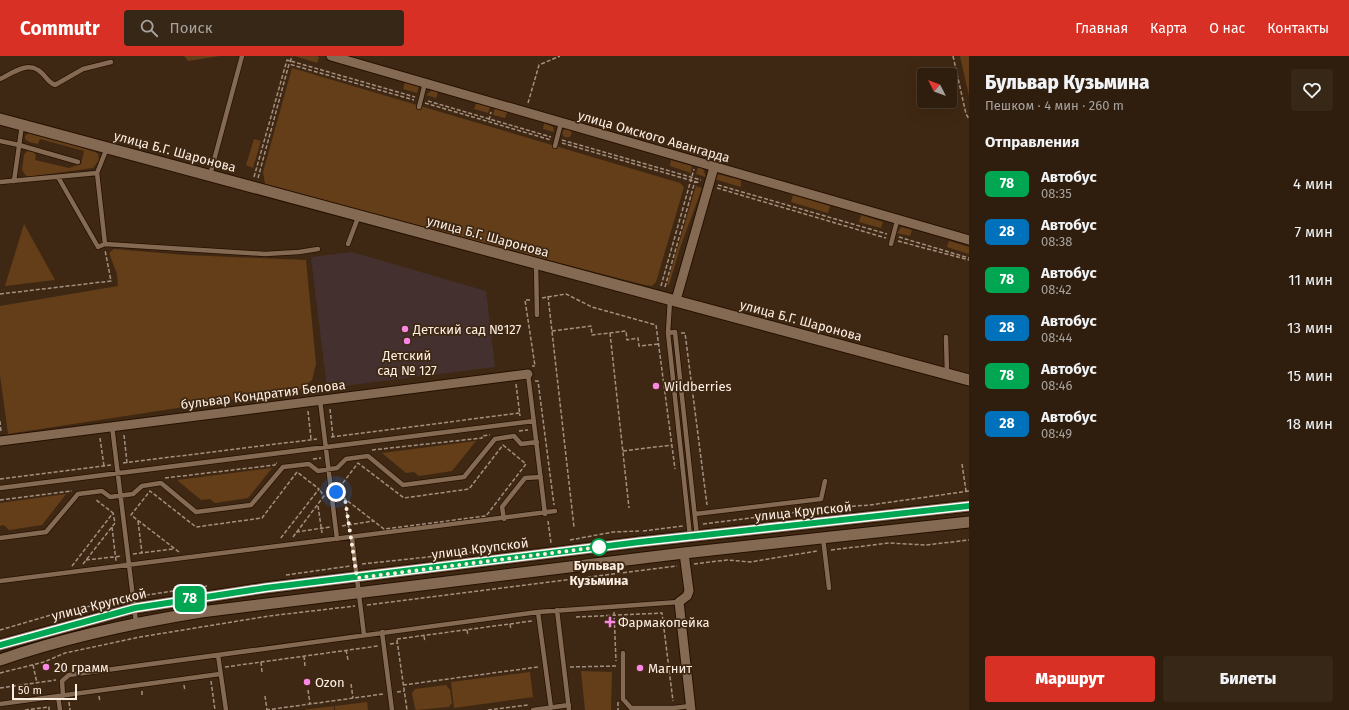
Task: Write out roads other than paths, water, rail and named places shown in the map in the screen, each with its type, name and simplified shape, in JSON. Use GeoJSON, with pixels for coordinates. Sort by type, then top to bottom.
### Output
{"type":"FeatureCollection","features":[{"type":"Feature","properties":{"kind":"main road","name":"улица Б.Г. Шаронова"},"geometry":{"type":"LineString","coordinates":[[0,119],[969,380]]}},
{"type":"Feature","properties":{"kind":"main road","name":"улица Крупской"},"geometry":{"type":"LineString","coordinates":[[0,645],[135,608],[265,588],[694,537],[957,508],[969,505]]}},
{"type":"Feature","properties":{"kind":"main road","name":"улица Крупской"},"geometry":{"type":"LineString","coordinates":[[0,660],[78,636],[136,622],[359,592],[684,553],[966,523]]}},
{"type":"Feature","properties":{"kind":"street","name":"улица Омского Авангарда"},"geometry":{"type":"LineString","coordinates":[[331,56],[897,221],[969,240]]}},
{"type":"Feature","properties":{"kind":"street"},"geometry":{"type":"LineString","coordinates":[[667,298],[714,168]]}},
{"type":"Feature","properties":{"kind":"street","name":"бульвар Кондратия Белова"},"geometry":{"type":"LineString","coordinates":[[1,440],[528,374]]}},
{"type":"Feature","properties":{"kind":"street"},"geometry":{"type":"LineString","coordinates":[[684,553],[689,591],[687,596],[679,602],[690,708]]}},
{"type":"Feature","properties":{"kind":"lane"},"geometry":{"type":"LineString","coordinates":[[210,175],[242,56]]}},
{"type":"Feature","properties":{"kind":"lane"},"geometry":{"type":"LineString","coordinates":[[0,79],[22,68],[30,67],[39,70],[55,85],[83,69],[112,62]]}},
{"type":"Feature","properties":{"kind":"lane"},"geometry":{"type":"LineString","coordinates":[[420,102],[425,83]]}},
{"type":"Feature","properties":{"kind":"lane"},"geometry":{"type":"LineString","coordinates":[[556,142],[561,123]]}},
{"type":"Feature","properties":{"kind":"lane"},"geometry":{"type":"LineString","coordinates":[[14,180],[22,125]]}},
{"type":"Feature","properties":{"kind":"lane"},"geometry":{"type":"LineString","coordinates":[[0,141],[19,144],[78,162]]}},
{"type":"Feature","properties":{"kind":"lane"},"geometry":{"type":"LineString","coordinates":[[105,244],[97,173],[108,147]]}},
{"type":"Feature","properties":{"kind":"lane"},"geometry":{"type":"LineString","coordinates":[[0,182],[97,173]]}},
{"type":"Feature","properties":{"kind":"lane"},"geometry":{"type":"LineString","coordinates":[[58,177],[98,247],[105,244],[265,254],[299,252],[318,249]]}},
{"type":"Feature","properties":{"kind":"lane"},"geometry":{"type":"LineString","coordinates":[[348,244],[359,215]]}},
{"type":"Feature","properties":{"kind":"lane"},"geometry":{"type":"LineString","coordinates":[[892,240],[897,221]]}},
{"type":"Feature","properties":{"kind":"lane"},"geometry":{"type":"LineString","coordinates":[[536,264],[537,315]]}},
{"type":"Feature","properties":{"kind":"lane"},"geometry":{"type":"LineString","coordinates":[[667,298],[668,333],[694,537]]}},
{"type":"Feature","properties":{"kind":"lane"},"geometry":{"type":"LineString","coordinates":[[668,333],[675,332],[695,514],[694,537]]}},
{"type":"Feature","properties":{"kind":"lane"},"geometry":{"type":"LineString","coordinates":[[946,337],[947,374]]}},
{"type":"Feature","properties":{"kind":"lane"},"geometry":{"type":"LineString","coordinates":[[528,374],[547,516]]}},
{"type":"Feature","properties":{"kind":"lane"},"geometry":{"type":"LineString","coordinates":[[320,400],[337,540]]}},
{"type":"Feature","properties":{"kind":"lane"},"geometry":{"type":"LineString","coordinates":[[0,488],[534,421]]}},
{"type":"Feature","properties":{"kind":"lane"},"geometry":{"type":"LineString","coordinates":[[112,426],[136,622]]}},
{"type":"Feature","properties":{"kind":"lane"},"geometry":{"type":"LineString","coordinates":[[0,538],[46,532],[78,494],[102,491],[110,497],[133,494],[142,486],[161,483],[196,512],[251,505],[283,467],[309,464],[318,471],[337,468],[346,459],[368,456],[403,485],[464,477],[495,439],[514,436],[521,444],[537,442]]}},
{"type":"Feature","properties":{"kind":"lane"},"geometry":{"type":"LineString","coordinates":[[504,519],[502,507],[525,478],[541,477]]}},
{"type":"Feature","properties":{"kind":"lane"},"geometry":{"type":"LineString","coordinates":[[695,514],[821,499],[825,481]]}},
{"type":"Feature","properties":{"kind":"lane"},"geometry":{"type":"LineString","coordinates":[[0,581],[504,519],[547,516],[554,511]]}},
{"type":"Feature","properties":{"kind":"lane"},"geometry":{"type":"LineString","coordinates":[[351,538],[364,635]]}},
{"type":"Feature","properties":{"kind":"lane"},"geometry":{"type":"LineString","coordinates":[[823,538],[829,588]]}},
{"type":"Feature","properties":{"kind":"lane"},"geometry":{"type":"LineString","coordinates":[[60,710],[62,680],[69,675],[538,612],[679,602]]}},
{"type":"Feature","properties":{"kind":"lane"},"geometry":{"type":"LineString","coordinates":[[533,710],[569,708],[557,610]]}},
{"type":"Feature","properties":{"kind":"lane"},"geometry":{"type":"LineString","coordinates":[[538,612],[551,708]]}},
{"type":"Feature","properties":{"kind":"lane"},"geometry":{"type":"LineString","coordinates":[[382,632],[392,710]]}},
{"type":"Feature","properties":{"kind":"lane"},"geometry":{"type":"LineString","coordinates":[[623,653],[623,699],[630,708],[690,708]]}},
{"type":"Feature","properties":{"kind":"lane"},"geometry":{"type":"LineString","coordinates":[[218,654],[226,710]]}},
{"type":"Feature","properties":{"kind":"lane"},"geometry":{"type":"LineString","coordinates":[[0,704],[220,674]]}},
{"type":"Feature","properties":{"kind":"place","name":"Детский сад №127"},"geometry":{"type":"Point","coordinates":[405,329]}},
{"type":"Feature","properties":{"kind":"place","name":"Детский сад № 127"},"geometry":{"type":"Point","coordinates":[407,341]}},
{"type":"Feature","properties":{"kind":"place","name":"Wildberries"},"geometry":{"type":"Point","coordinates":[656,386]}},
{"type":"Feature","properties":{"kind":"place","name":"Бульвар Кузьмина"},"geometry":{"type":"Point","coordinates":[599,547]}},
{"type":"Feature","properties":{"kind":"place","name":"Фармакопейка"},"geometry":{"type":"Point","coordinates":[610,622]}},
{"type":"Feature","properties":{"kind":"place","name":"20 грамм"},"geometry":{"type":"Point","coordinates":[46,667]}},
{"type":"Feature","properties":{"kind":"place","name":"Магнит"},"geometry":{"type":"Point","coordinates":[640,668]}},
{"type":"Feature","properties":{"kind":"place","name":"Ozon"},"geometry":{"type":"Point","coordinates":[307,682]}}]}
